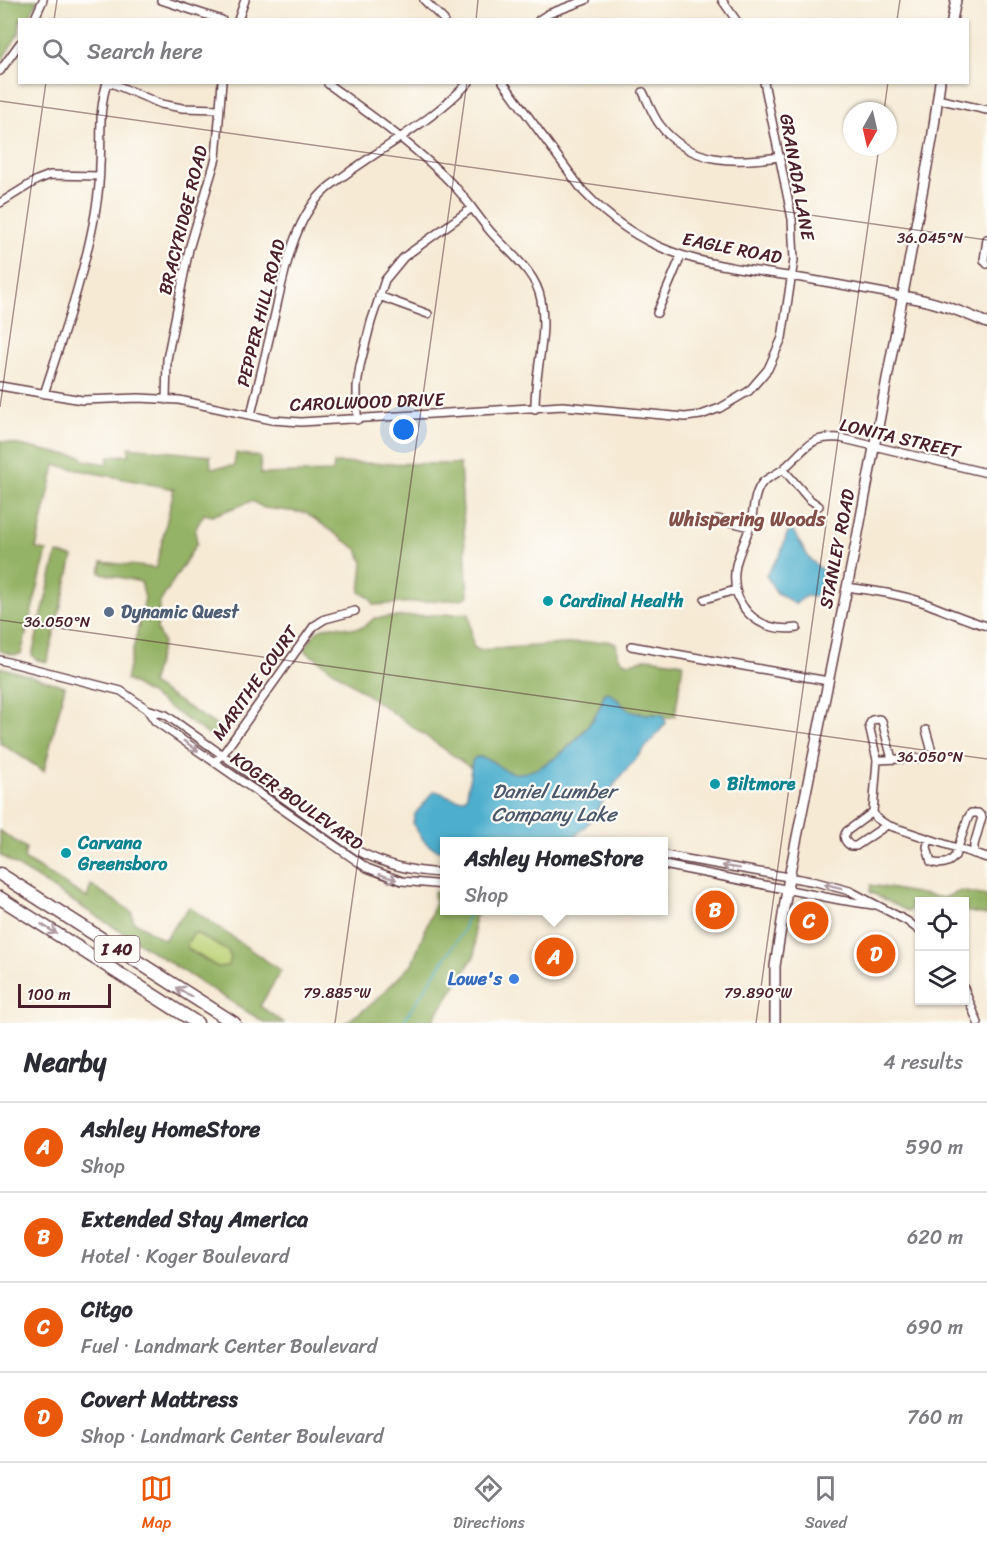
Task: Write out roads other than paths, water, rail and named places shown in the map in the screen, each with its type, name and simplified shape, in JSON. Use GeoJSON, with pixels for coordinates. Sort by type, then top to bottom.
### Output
{"type":"FeatureCollection","features":[{"type":"Feature","properties":{"kind":"highway","name":"I 40"},"geometry":{"type":"LineString","coordinates":[[0,874],[234,1023]]}},
{"type":"Feature","properties":{"kind":"highway","name":"I 40"},"geometry":{"type":"LineString","coordinates":[[0,898],[197,1023]]}},
{"type":"Feature","properties":{"kind":"street"},"geometry":{"type":"LineString","coordinates":[[35,18],[43,0]]}},
{"type":"Feature","properties":{"kind":"street"},"geometry":{"type":"LineString","coordinates":[[161,0],[216,18]]}},
{"type":"Feature","properties":{"kind":"street"},"geometry":{"type":"LineString","coordinates":[[239,18],[245,0]]}},
{"type":"Feature","properties":{"kind":"street"},"geometry":{"type":"LineString","coordinates":[[424,0],[442,18]]}},
{"type":"Feature","properties":{"kind":"street"},"geometry":{"type":"LineString","coordinates":[[542,18],[586,0]]}},
{"type":"Feature","properties":{"kind":"street"},"geometry":{"type":"LineString","coordinates":[[722,0],[735,18]]}},
{"type":"Feature","properties":{"kind":"street"},"geometry":{"type":"LineString","coordinates":[[952,18],[956,0]]}},
{"type":"Feature","properties":{"kind":"street"},"geometry":{"type":"LineString","coordinates":[[0,71],[18,46]]}},
{"type":"Feature","properties":{"kind":"street"},"geometry":{"type":"LineString","coordinates":[[44,394],[78,293],[95,214],[99,176],[101,101],[107,84]]}},
{"type":"Feature","properties":{"kind":"street"},"geometry":{"type":"LineString","coordinates":[[113,84],[162,104],[182,108],[219,108]]}},
{"type":"Feature","properties":{"kind":"street","name":"BRACYRIDGE ROAD"},"geometry":{"type":"LineString","coordinates":[[166,400],[167,359],[189,249],[216,158],[222,84]]}},
{"type":"Feature","properties":{"kind":"street"},"geometry":{"type":"LineString","coordinates":[[328,84],[434,165],[489,231],[535,281],[541,297],[543,327],[535,409]]}},
{"type":"Feature","properties":{"kind":"street","name":"PEPPER HILL ROAD"},"geometry":{"type":"LineString","coordinates":[[250,415],[289,253],[300,226],[329,187],[436,113],[467,84]]}},
{"type":"Feature","properties":{"kind":"street","name":"EAGLE ROAD"},"geometry":{"type":"LineString","coordinates":[[504,84],[570,174],[598,207],[652,245],[681,256],[724,267],[925,299],[960,310],[987,323]]}},
{"type":"Feature","properties":{"kind":"street","name":"GRANADA LANE"},"geometry":{"type":"LineString","coordinates":[[764,84],[792,219],[794,248],[791,276]]}},
{"type":"Feature","properties":{"kind":"street","name":"STANLEY ROAD"},"geometry":{"type":"LineString","coordinates":[[776,1023],[775,966],[789,877],[874,447],[932,140],[940,84]]}},
{"type":"Feature","properties":{"kind":"street"},"geometry":{"type":"LineString","coordinates":[[643,92],[659,125],[674,140],[692,152],[711,159],[729,162],[780,157]]}},
{"type":"Feature","properties":{"kind":"street"},"geometry":{"type":"LineString","coordinates":[[937,99],[987,110]]}},
{"type":"Feature","properties":{"kind":"street"},"geometry":{"type":"LineString","coordinates":[[0,203],[37,180],[50,175],[99,176]]}},
{"type":"Feature","properties":{"kind":"street"},"geometry":{"type":"LineString","coordinates":[[357,420],[357,387],[360,366],[384,280],[404,257],[472,208]]}},
{"type":"Feature","properties":{"kind":"street"},"geometry":{"type":"LineString","coordinates":[[987,239],[984,260],[987,264]]}},
{"type":"Feature","properties":{"kind":"street"},"geometry":{"type":"LineString","coordinates":[[657,313],[681,256]]}},
{"type":"Feature","properties":{"kind":"street","name":"CAROLWOOD DRIVE"},"geometry":{"type":"LineString","coordinates":[[0,386],[82,400],[139,398],[188,402],[272,420],[301,422],[563,406],[685,417],[701,415],[733,402],[754,386],[768,369],[782,338],[791,276]]}},
{"type":"Feature","properties":{"kind":"street"},"geometry":{"type":"LineString","coordinates":[[379,296],[428,314]]}},
{"type":"Feature","properties":{"kind":"street","name":"LONITA STREET"},"geometry":{"type":"LineString","coordinates":[[735,590],[736,564],[750,527],[757,493],[764,482],[783,469],[811,442],[824,437],[840,438],[987,473]]}},
{"type":"Feature","properties":{"kind":"street"},"geometry":{"type":"LineString","coordinates":[[783,469],[809,499],[819,506]]}},
{"type":"Feature","properties":{"kind":"street"},"geometry":{"type":"LineString","coordinates":[[718,519],[750,527]]}},
{"type":"Feature","properties":{"kind":"street"},"geometry":{"type":"LineString","coordinates":[[847,587],[896,595],[926,603],[955,616],[987,626]]}},
{"type":"Feature","properties":{"kind":"street"},"geometry":{"type":"LineString","coordinates":[[705,599],[735,590],[745,609],[761,623],[770,628],[784,630],[797,628]]}},
{"type":"Feature","properties":{"kind":"street","name":"MARITHE COURT"},"geometry":{"type":"LineString","coordinates":[[214,762],[223,754],[314,626],[326,619],[355,611]]}},
{"type":"Feature","properties":{"kind":"street"},"geometry":{"type":"LineString","coordinates":[[631,646],[828,681]]}},
{"type":"Feature","properties":{"kind":"street","name":"KOGER BOULEVARD"},"geometry":{"type":"LineString","coordinates":[[0,660],[121,691],[147,710],[155,721],[367,868],[402,881],[440,885]]}},
{"type":"Feature","properties":{"kind":"street","name":"KOGER BOULEVARD"},"geometry":{"type":"LineString","coordinates":[[147,710],[166,716],[223,754],[358,851],[391,865],[422,872],[440,873]]}},
{"type":"Feature","properties":{"kind":"street"},"geometry":{"type":"LineString","coordinates":[[892,759],[885,730],[879,719],[872,720],[869,725],[877,760],[873,813],[876,818],[887,825],[987,858]]}},
{"type":"Feature","properties":{"kind":"street"},"geometry":{"type":"LineString","coordinates":[[877,760],[927,756],[931,748],[926,730]]}},
{"type":"Feature","properties":{"kind":"street"},"geometry":{"type":"LineString","coordinates":[[873,813],[844,834],[844,839],[848,844],[856,846],[887,825]]}},
{"type":"Feature","properties":{"kind":"street"},"geometry":{"type":"LineString","coordinates":[[929,839],[927,848],[931,862],[937,864],[952,860],[968,818],[971,813],[978,813],[982,818],[974,845],[974,854]]}},
{"type":"Feature","properties":{"kind":"street"},"geometry":{"type":"LineString","coordinates":[[668,856],[789,877],[850,891],[915,927]]}},
{"type":"Feature","properties":{"kind":"street"},"geometry":{"type":"LineString","coordinates":[[668,866],[787,890],[873,904]]}},
{"type":"Feature","properties":{"kind":"street"},"geometry":{"type":"LineString","coordinates":[[969,1000],[978,1023]]}},
{"type":"Feature","properties":{"kind":"water"},"geometry":{"type":"Polygon","coordinates":[[[792,529],[809,558],[823,571],[822,585],[817,594],[814,597],[806,596],[795,604],[776,592],[766,575],[780,555],[787,534],[792,529]]]}},
{"type":"Feature","properties":{"kind":"water","name":"Daniel Lumber Company Lake"},"geometry":{"type":"Polygon","coordinates":[[[608,692],[613,695],[629,711],[663,715],[666,723],[618,780],[581,831],[573,837],[440,837],[440,850],[428,845],[422,838],[413,823],[415,814],[434,791],[457,799],[465,798],[472,761],[476,757],[488,759],[504,770],[514,773],[527,772],[541,767],[569,747],[582,734],[600,706],[604,694],[608,692]]]}},
{"type":"Feature","properties":{"kind":"waterway"},"geometry":{"type":"LineString","coordinates":[[402,1023],[462,933],[468,915]]}},
{"type":"Feature","properties":{"kind":"place","name":"Cardinal Health"},"geometry":{"type":"Point","coordinates":[548,601]}},
{"type":"Feature","properties":{"kind":"place","name":"Dynamic Quest"},"geometry":{"type":"Point","coordinates":[109,612]}},
{"type":"Feature","properties":{"kind":"place","name":"Biltmore"},"geometry":{"type":"Point","coordinates":[715,784]}},
{"type":"Feature","properties":{"kind":"place","name":"Carvana Greensboro"},"geometry":{"type":"Point","coordinates":[66,853]}},
{"type":"Feature","properties":{"kind":"place","name":"Extended Stay America"},"geometry":{"type":"Point","coordinates":[715,910]}},
{"type":"Feature","properties":{"kind":"place","name":"Citgo"},"geometry":{"type":"Point","coordinates":[809,921]}},
{"type":"Feature","properties":{"kind":"place","name":"Covert Mattress"},"geometry":{"type":"Point","coordinates":[876,954]}},
{"type":"Feature","properties":{"kind":"place","name":"Ashley HomeStore"},"geometry":{"type":"Point","coordinates":[554,957]}},
{"type":"Feature","properties":{"kind":"place","name":"Lowe's"},"geometry":{"type":"Point","coordinates":[514,979]}},
{"type":"Feature","properties":{"kind":"district","name":"Whispering Woods"},"geometry":{"type":"Point","coordinates":[747,519]}}]}
